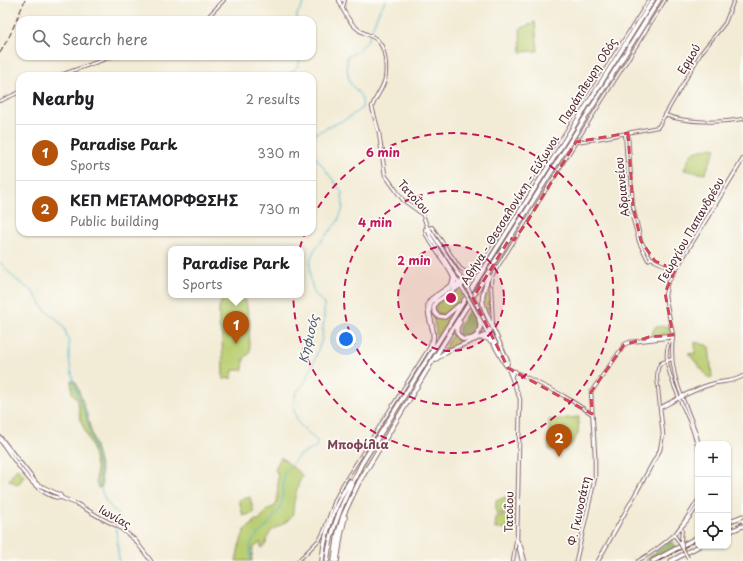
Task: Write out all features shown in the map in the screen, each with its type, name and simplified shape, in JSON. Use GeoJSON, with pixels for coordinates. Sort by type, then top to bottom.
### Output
{"type":"FeatureCollection","features":[{"type":"Feature","properties":{"kind":"highway","name":"Αθήνα - Θεσσαλονίκη - Εύζωνοι"},"geometry":{"type":"LineString","coordinates":[[327,561],[330,538],[338,514],[362,463],[653,0]]}},
{"type":"Feature","properties":{"kind":"highway","name":"Αθήνα - Θεσσαλονίκη - Εύζωνοι"},"geometry":{"type":"LineString","coordinates":[[334,561],[338,533],[347,506],[368,467],[430,365],[659,0]]}},
{"type":"Feature","properties":{"kind":"highway"},"geometry":{"type":"LineString","coordinates":[[430,365],[444,352],[480,338],[488,334],[492,329],[482,305],[482,294],[493,265]]}},
{"type":"Feature","properties":{"kind":"highway"},"geometry":{"type":"LineString","coordinates":[[454,275],[455,282],[452,289],[436,302],[434,308],[437,315],[442,317],[448,316],[464,300]]}},
{"type":"Feature","properties":{"kind":"highway"},"geometry":{"type":"LineString","coordinates":[[452,289],[459,289],[463,285]]}},
{"type":"Feature","properties":{"kind":"highway"},"geometry":{"type":"LineString","coordinates":[[424,364],[433,346],[434,338],[429,310],[430,304],[435,298],[463,285]]}},
{"type":"Feature","properties":{"kind":"highway"},"geometry":{"type":"LineString","coordinates":[[487,314],[492,312]]}},
{"type":"Feature","properties":{"kind":"highway"},"geometry":{"type":"LineString","coordinates":[[463,313],[457,331],[458,335],[462,339],[470,339],[479,333],[481,326],[479,319]]}},
{"type":"Feature","properties":{"kind":"highway"},"geometry":{"type":"LineString","coordinates":[[480,338],[486,338],[491,341]]}},
{"type":"Feature","properties":{"kind":"highway"},"geometry":{"type":"LineString","coordinates":[[322,561],[326,537],[336,508],[342,494],[362,463]]}},
{"type":"Feature","properties":{"kind":"highway"},"geometry":{"type":"LineString","coordinates":[[337,561],[347,506]]}},
{"type":"Feature","properties":{"kind":"highway"},"geometry":{"type":"LineString","coordinates":[[731,521],[743,516]]}},
{"type":"Feature","properties":{"kind":"highway"},"geometry":{"type":"LineString","coordinates":[[731,531],[743,526]]}},
{"type":"Feature","properties":{"kind":"highway"},"geometry":{"type":"LineString","coordinates":[[653,561],[695,539]]}},
{"type":"Feature","properties":{"kind":"highway"},"geometry":{"type":"LineString","coordinates":[[671,561],[695,548]]}},
{"type":"Feature","properties":{"kind":"main road","name":"Τατοΐου"},"geometry":{"type":"LineString","coordinates":[[343,0],[341,6],[342,9],[355,26],[380,42],[382,48],[386,70],[384,82],[372,107],[379,133],[384,172],[392,187],[403,200],[417,210],[422,216],[463,285],[492,329],[508,361],[508,367],[519,396],[520,404],[517,539]]}},
{"type":"Feature","properties":{"kind":"main road","name":"Γεωργίου Παπανδρέου"},"geometry":{"type":"LineString","coordinates":[[673,337],[665,293],[667,284],[743,159]]}},
{"type":"Feature","properties":{"kind":"main road","name":"Τατοΐου"},"geometry":{"type":"LineString","coordinates":[[428,228],[430,236],[454,275],[463,285],[491,341],[504,364],[508,367]]}},
{"type":"Feature","properties":{"kind":"main road","name":"Φ. Γκινοσάτη"},"geometry":{"type":"LineString","coordinates":[[576,561],[595,478],[591,392],[621,347],[627,343],[648,338],[673,337]]}},
{"type":"Feature","properties":{"kind":"main road"},"geometry":{"type":"LineString","coordinates":[[512,376],[513,372],[515,371]]}},
{"type":"Feature","properties":{"kind":"main road"},"geometry":{"type":"LineString","coordinates":[[598,561],[660,450],[663,434],[660,408],[680,397],[712,384],[735,380],[743,376]]}},
{"type":"Feature","properties":{"kind":"main road","name":"Ιωνίας"},"geometry":{"type":"LineString","coordinates":[[0,437],[40,486],[60,495],[62,498]]}},
{"type":"Feature","properties":{"kind":"main road","name":"Ιωνίας"},"geometry":{"type":"LineString","coordinates":[[0,440],[35,487],[77,504],[101,518],[115,524],[135,540],[151,561]]}},
{"type":"Feature","properties":{"kind":"main road"},"geometry":{"type":"LineString","coordinates":[[517,539],[524,561]]}},
{"type":"Feature","properties":{"kind":"street"},"geometry":{"type":"LineString","coordinates":[[209,16],[224,0]]}},
{"type":"Feature","properties":{"kind":"street"},"geometry":{"type":"LineString","coordinates":[[342,9],[343,0]]}},
{"type":"Feature","properties":{"kind":"street","name":"Παράπλευρη Οδός"},"geometry":{"type":"LineString","coordinates":[[428,228],[432,227],[460,268],[470,273],[477,272],[649,0]]}},
{"type":"Feature","properties":{"kind":"street","name":"Παράπλευρη Οδός"},"geometry":{"type":"LineString","coordinates":[[492,329],[492,276],[665,0]]}},
{"type":"Feature","properties":{"kind":"street","name":"Ερμού"},"geometry":{"type":"LineString","coordinates":[[626,133],[658,127],[701,53],[725,23],[734,0]]}},
{"type":"Feature","properties":{"kind":"street"},"geometry":{"type":"LineString","coordinates":[[69,72],[103,60]]}},
{"type":"Feature","properties":{"kind":"street"},"geometry":{"type":"LineString","coordinates":[[0,101],[16,94]]}},
{"type":"Feature","properties":{"kind":"street"},"geometry":{"type":"LineString","coordinates":[[665,115],[672,118],[697,121],[743,119]]}},
{"type":"Feature","properties":{"kind":"street"},"geometry":{"type":"LineString","coordinates":[[576,142],[626,133]]}},
{"type":"Feature","properties":{"kind":"street","name":"Αδριανείου"},"geometry":{"type":"LineString","coordinates":[[626,133],[633,206],[641,241],[652,258],[648,260],[639,242],[630,208],[626,133]]}},
{"type":"Feature","properties":{"kind":"street"},"geometry":{"type":"LineString","coordinates":[[298,561],[320,539],[335,500],[343,484],[431,341],[432,333],[426,309],[428,302],[433,296],[450,286],[452,276],[426,235],[425,229],[428,228]]}},
{"type":"Feature","properties":{"kind":"street"},"geometry":{"type":"LineString","coordinates":[[652,258],[655,261],[675,270]]}},
{"type":"Feature","properties":{"kind":"street"},"geometry":{"type":"LineString","coordinates":[[673,337],[672,359],[674,376],[680,397]]}},
{"type":"Feature","properties":{"kind":"street"},"geometry":{"type":"LineString","coordinates":[[673,337],[668,344],[668,361],[671,379],[689,417],[698,441]]}},
{"type":"Feature","properties":{"kind":"street"},"geometry":{"type":"LineString","coordinates":[[660,408],[657,373],[661,363],[672,359]]}},
{"type":"Feature","properties":{"kind":"street"},"geometry":{"type":"LineString","coordinates":[[508,367],[576,402],[592,414]]}},
{"type":"Feature","properties":{"kind":"street"},"geometry":{"type":"LineString","coordinates":[[689,417],[696,441]]}},
{"type":"Feature","properties":{"kind":"street"},"geometry":{"type":"LineString","coordinates":[[674,535],[695,505]]}},
{"type":"Feature","properties":{"kind":"street"},"geometry":{"type":"LineString","coordinates":[[638,561],[683,527],[695,509]]}},
{"type":"Feature","properties":{"kind":"street"},"geometry":{"type":"LineString","coordinates":[[680,541],[683,527]]}},
{"type":"Feature","properties":{"kind":"street"},"geometry":{"type":"LineString","coordinates":[[674,535],[680,541],[690,561]]}},
{"type":"Feature","properties":{"kind":"street","name":"Τατοΐου"},"geometry":{"type":"LineString","coordinates":[[513,561],[517,539]]}},
{"type":"Feature","properties":{"kind":"highlighted area"},"geometry":{"type":"Polygon","coordinates":[[[628,133],[633,206],[641,241],[655,261],[675,270],[665,293],[673,335],[649,337],[624,345],[591,392],[592,414],[508,368],[473,298],[510,238],[514,240],[527,222],[576,142],[628,133]]]}},
{"type":"Feature","properties":{"kind":"green space"},"geometry":{"type":"Polygon","coordinates":[[[656,0],[366,466],[343,512],[330,561],[332,547],[342,511],[365,465],[656,0]]]}},
{"type":"Feature","properties":{"kind":"green space"},"geometry":{"type":"Polygon","coordinates":[[[535,22],[538,51],[521,52],[520,29],[535,22]]]}},
{"type":"Feature","properties":{"kind":"green space"},"geometry":{"type":"Polygon","coordinates":[[[712,147],[716,149],[705,174],[684,170],[691,153],[712,147]]]}},
{"type":"Feature","properties":{"kind":"green space"},"geometry":{"type":"Polygon","coordinates":[[[489,279],[490,311],[488,313],[482,298],[489,279]]]}},
{"type":"Feature","properties":{"kind":"green space"},"geometry":{"type":"Polygon","coordinates":[[[459,290],[463,295],[454,307],[445,315],[438,313],[435,309],[437,302],[454,291],[459,290]]]}},
{"type":"Feature","properties":{"kind":"green space"},"geometry":{"type":"Polygon","coordinates":[[[223,298],[231,301],[246,300],[249,320],[250,353],[244,358],[243,370],[233,370],[232,378],[223,379],[222,336],[219,327],[219,308],[223,298]]]}},
{"type":"Feature","properties":{"kind":"green space"},"geometry":{"type":"Polygon","coordinates":[[[436,299],[432,307],[434,313],[448,317],[453,313],[436,339],[436,330],[431,304],[436,299]]]}},
{"type":"Feature","properties":{"kind":"green space"},"geometry":{"type":"Polygon","coordinates":[[[470,308],[478,321],[479,328],[475,335],[464,338],[459,335],[458,328],[470,308]]]}},
{"type":"Feature","properties":{"kind":"green space"},"geometry":{"type":"Polygon","coordinates":[[[655,327],[670,327],[670,334],[651,335],[655,327]]]}},
{"type":"Feature","properties":{"kind":"green space"},"geometry":{"type":"Polygon","coordinates":[[[455,330],[456,335],[459,338],[468,341],[442,352],[455,330]]]}},
{"type":"Feature","properties":{"kind":"green space"},"geometry":{"type":"Polygon","coordinates":[[[695,342],[709,346],[712,377],[709,378],[688,353],[695,354],[695,342]]]}},
{"type":"Feature","properties":{"kind":"green space"},"geometry":{"type":"Polygon","coordinates":[[[71,380],[76,382],[87,415],[101,470],[102,487],[98,488],[96,481],[97,470],[91,445],[80,419],[77,399],[72,393],[71,380]]]}},
{"type":"Feature","properties":{"kind":"green space"},"geometry":{"type":"Polygon","coordinates":[[[579,417],[578,434],[572,444],[565,449],[549,450],[549,420],[579,417]]]}},
{"type":"Feature","properties":{"kind":"green space"},"geometry":{"type":"Polygon","coordinates":[[[281,457],[303,476],[297,488],[292,515],[287,521],[269,534],[266,544],[261,548],[261,542],[253,548],[252,561],[236,561],[245,529],[252,525],[255,520],[260,520],[268,509],[274,507],[277,502],[278,476],[275,469],[281,457]]]}},
{"type":"Feature","properties":{"kind":"green space"},"geometry":{"type":"Polygon","coordinates":[[[17,468],[24,476],[18,485],[9,480],[17,468]]]}},
{"type":"Feature","properties":{"kind":"green space"},"geometry":{"type":"Polygon","coordinates":[[[515,493],[515,512],[496,514],[496,501],[515,493]]]}},
{"type":"Feature","properties":{"kind":"green space"},"geometry":{"type":"Polygon","coordinates":[[[250,497],[254,513],[243,516],[239,500],[250,497]]]}},
{"type":"Feature","properties":{"kind":"green space"},"geometry":{"type":"Polygon","coordinates":[[[515,515],[516,528],[495,529],[496,516],[515,515]]]}},
{"type":"Feature","properties":{"kind":"green space"},"geometry":{"type":"Polygon","coordinates":[[[671,540],[677,547],[646,561],[645,560],[671,540]]]}},
{"type":"Feature","properties":{"kind":"waterway"},"geometry":{"type":"LineString","coordinates":[[297,16],[306,0]]}},
{"type":"Feature","properties":{"kind":"waterway","name":"Κηφισός"},"geometry":{"type":"LineString","coordinates":[[316,133],[348,118],[362,108],[362,99],[349,80],[347,71],[347,57],[356,52],[367,42],[379,11],[386,0]]}},
{"type":"Feature","properties":{"kind":"waterway"},"geometry":{"type":"LineString","coordinates":[[291,72],[298,66],[300,60]]}},
{"type":"Feature","properties":{"kind":"waterway","name":"Κηφισός"},"geometry":{"type":"LineString","coordinates":[[251,561],[250,547],[253,539],[267,526],[280,509],[284,474],[298,456],[316,447],[317,441],[298,423],[293,407],[296,393],[305,382],[322,339],[324,304],[314,293],[310,279],[310,263],[314,250],[338,221],[343,208],[342,192],[316,157]]}},
{"type":"Feature","properties":{"kind":"waterway"},"geometry":{"type":"LineString","coordinates":[[0,262],[13,277],[34,293],[45,310],[58,320],[65,330],[69,343],[69,360],[74,383],[85,414],[100,471],[100,486],[105,500],[117,514],[119,523]]}},
{"type":"Feature","properties":{"kind":"waterway"},"geometry":{"type":"LineString","coordinates":[[116,528],[119,561]]}},
{"type":"Feature","properties":{"kind":"railway"},"geometry":{"type":"LineString","coordinates":[[18,16],[25,0]]}},
{"type":"Feature","properties":{"kind":"railway"},"geometry":{"type":"LineString","coordinates":[[0,53],[16,21]]}},
{"type":"Feature","properties":{"kind":"railway"},"geometry":{"type":"LineString","coordinates":[[731,527],[743,522]]}},
{"type":"Feature","properties":{"kind":"railway"},"geometry":{"type":"LineString","coordinates":[[659,561],[695,542]]}},
{"type":"Feature","properties":{"kind":"place","name":"Paradise Park"},"geometry":{"type":"Point","coordinates":[236,344]}},
{"type":"Feature","properties":{"kind":"place","name":"ΚΕΠ ΜΕΤΑΜΟΡΦΩΣΗΣ"},"geometry":{"type":"Point","coordinates":[559,457]}},
{"type":"Feature","properties":{"kind":"district","name":"Μποφίλια"},"geometry":{"type":"Point","coordinates":[358,445]}}]}
